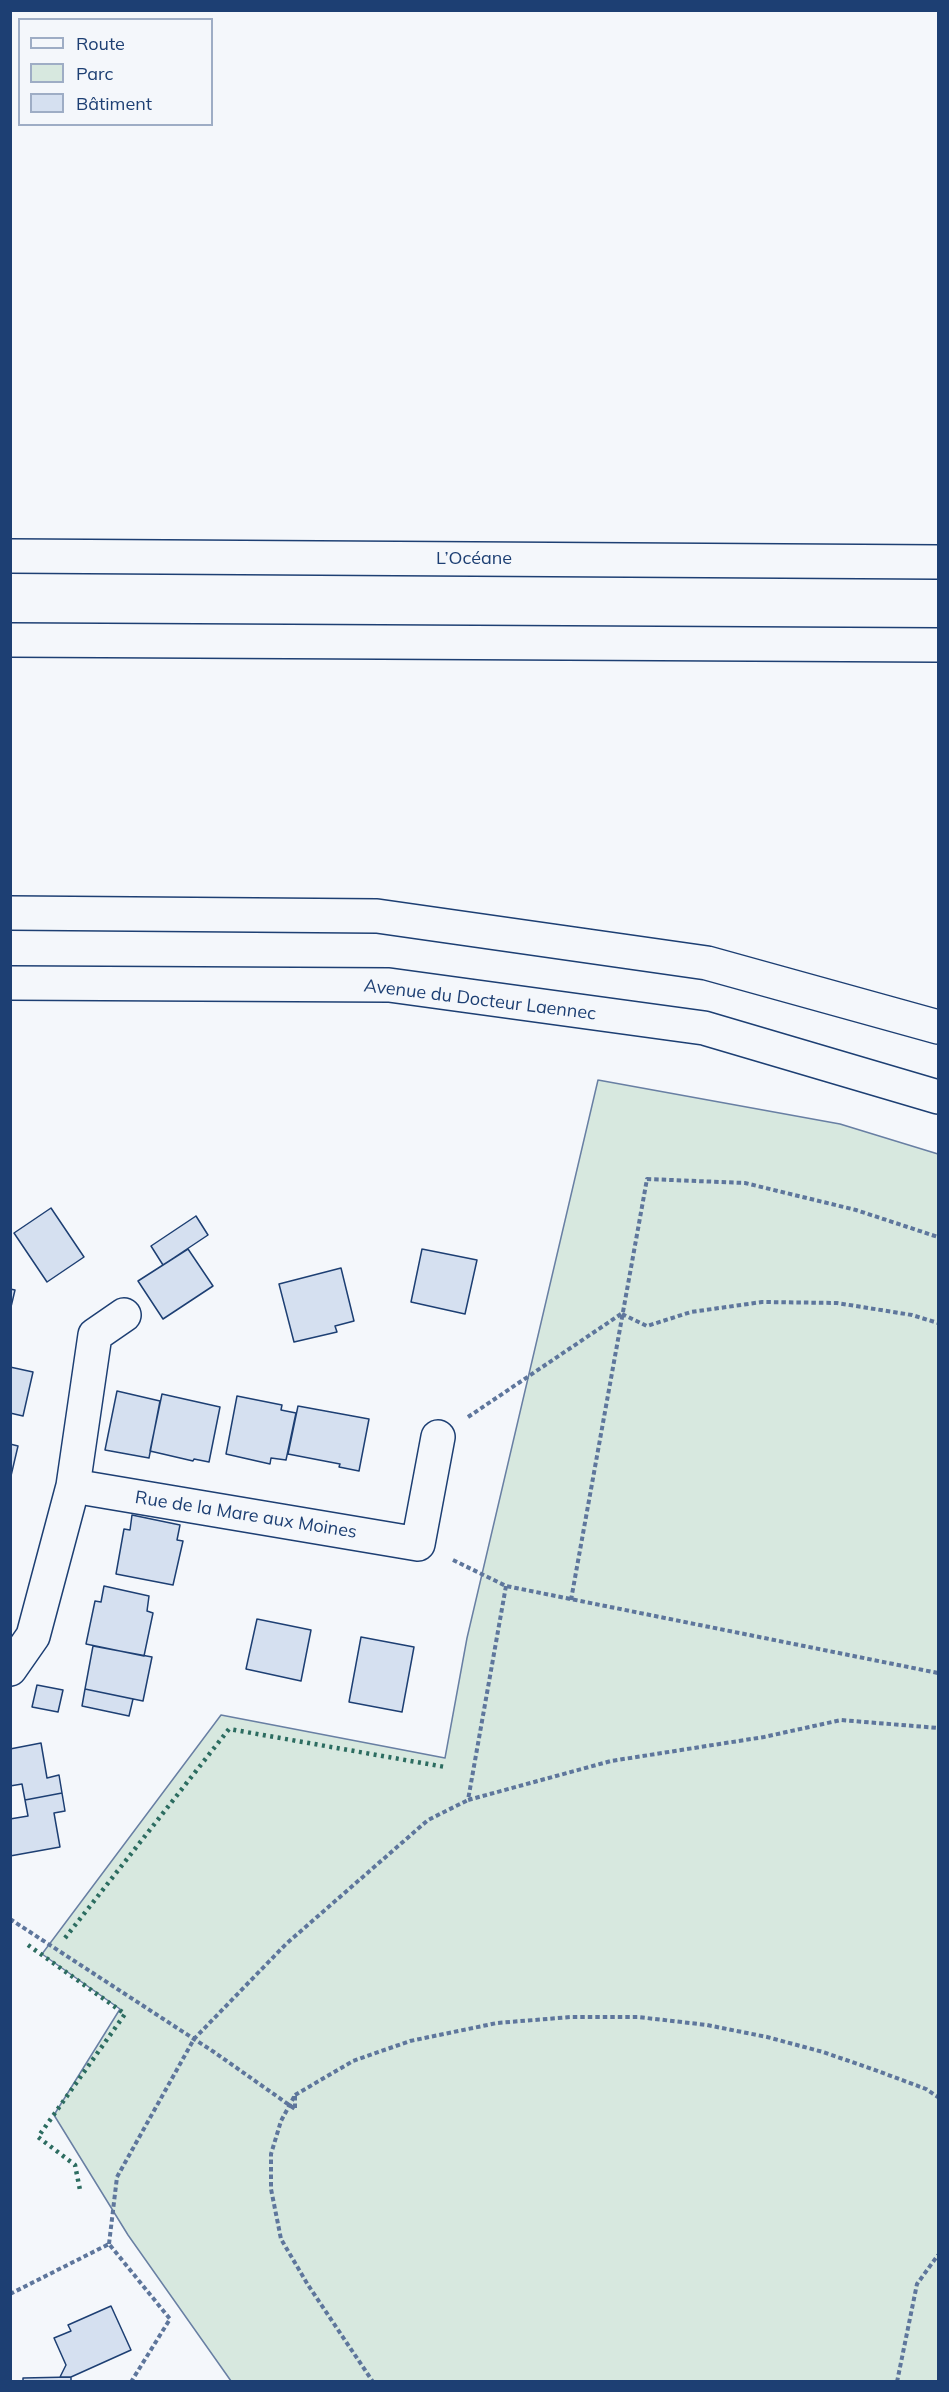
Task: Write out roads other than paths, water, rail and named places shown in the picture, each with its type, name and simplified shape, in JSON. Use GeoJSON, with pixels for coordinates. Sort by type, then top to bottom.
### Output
{"type":"FeatureCollection","features":[{"type":"Feature","properties":{"kind":"main road","name":"L’Océane"},"geometry":{"type":"LineString","coordinates":[[10,556],[939,561]]}},
{"type":"Feature","properties":{"kind":"main road"},"geometry":{"type":"LineString","coordinates":[[10,640],[939,645]]}},
{"type":"Feature","properties":{"kind":"main road"},"geometry":{"type":"LineString","coordinates":[[10,913],[377,916],[707,963],[939,1027]]}},
{"type":"Feature","properties":{"kind":"main road","name":"Avenue du Docteur Laennec"},"geometry":{"type":"LineString","coordinates":[[10,983],[389,985],[704,1028],[939,1097]]}},
{"type":"Feature","properties":{"kind":"main road"},"geometry":{"type":"LineString","coordinates":[[10,1669],[33,1636],[73,1486],[95,1335],[124,1316]]}},
{"type":"Feature","properties":{"kind":"main road","name":"Rue de la Mare aux Moines"},"geometry":{"type":"LineString","coordinates":[[73,1486],[418,1544],[438,1437]]}}]}
